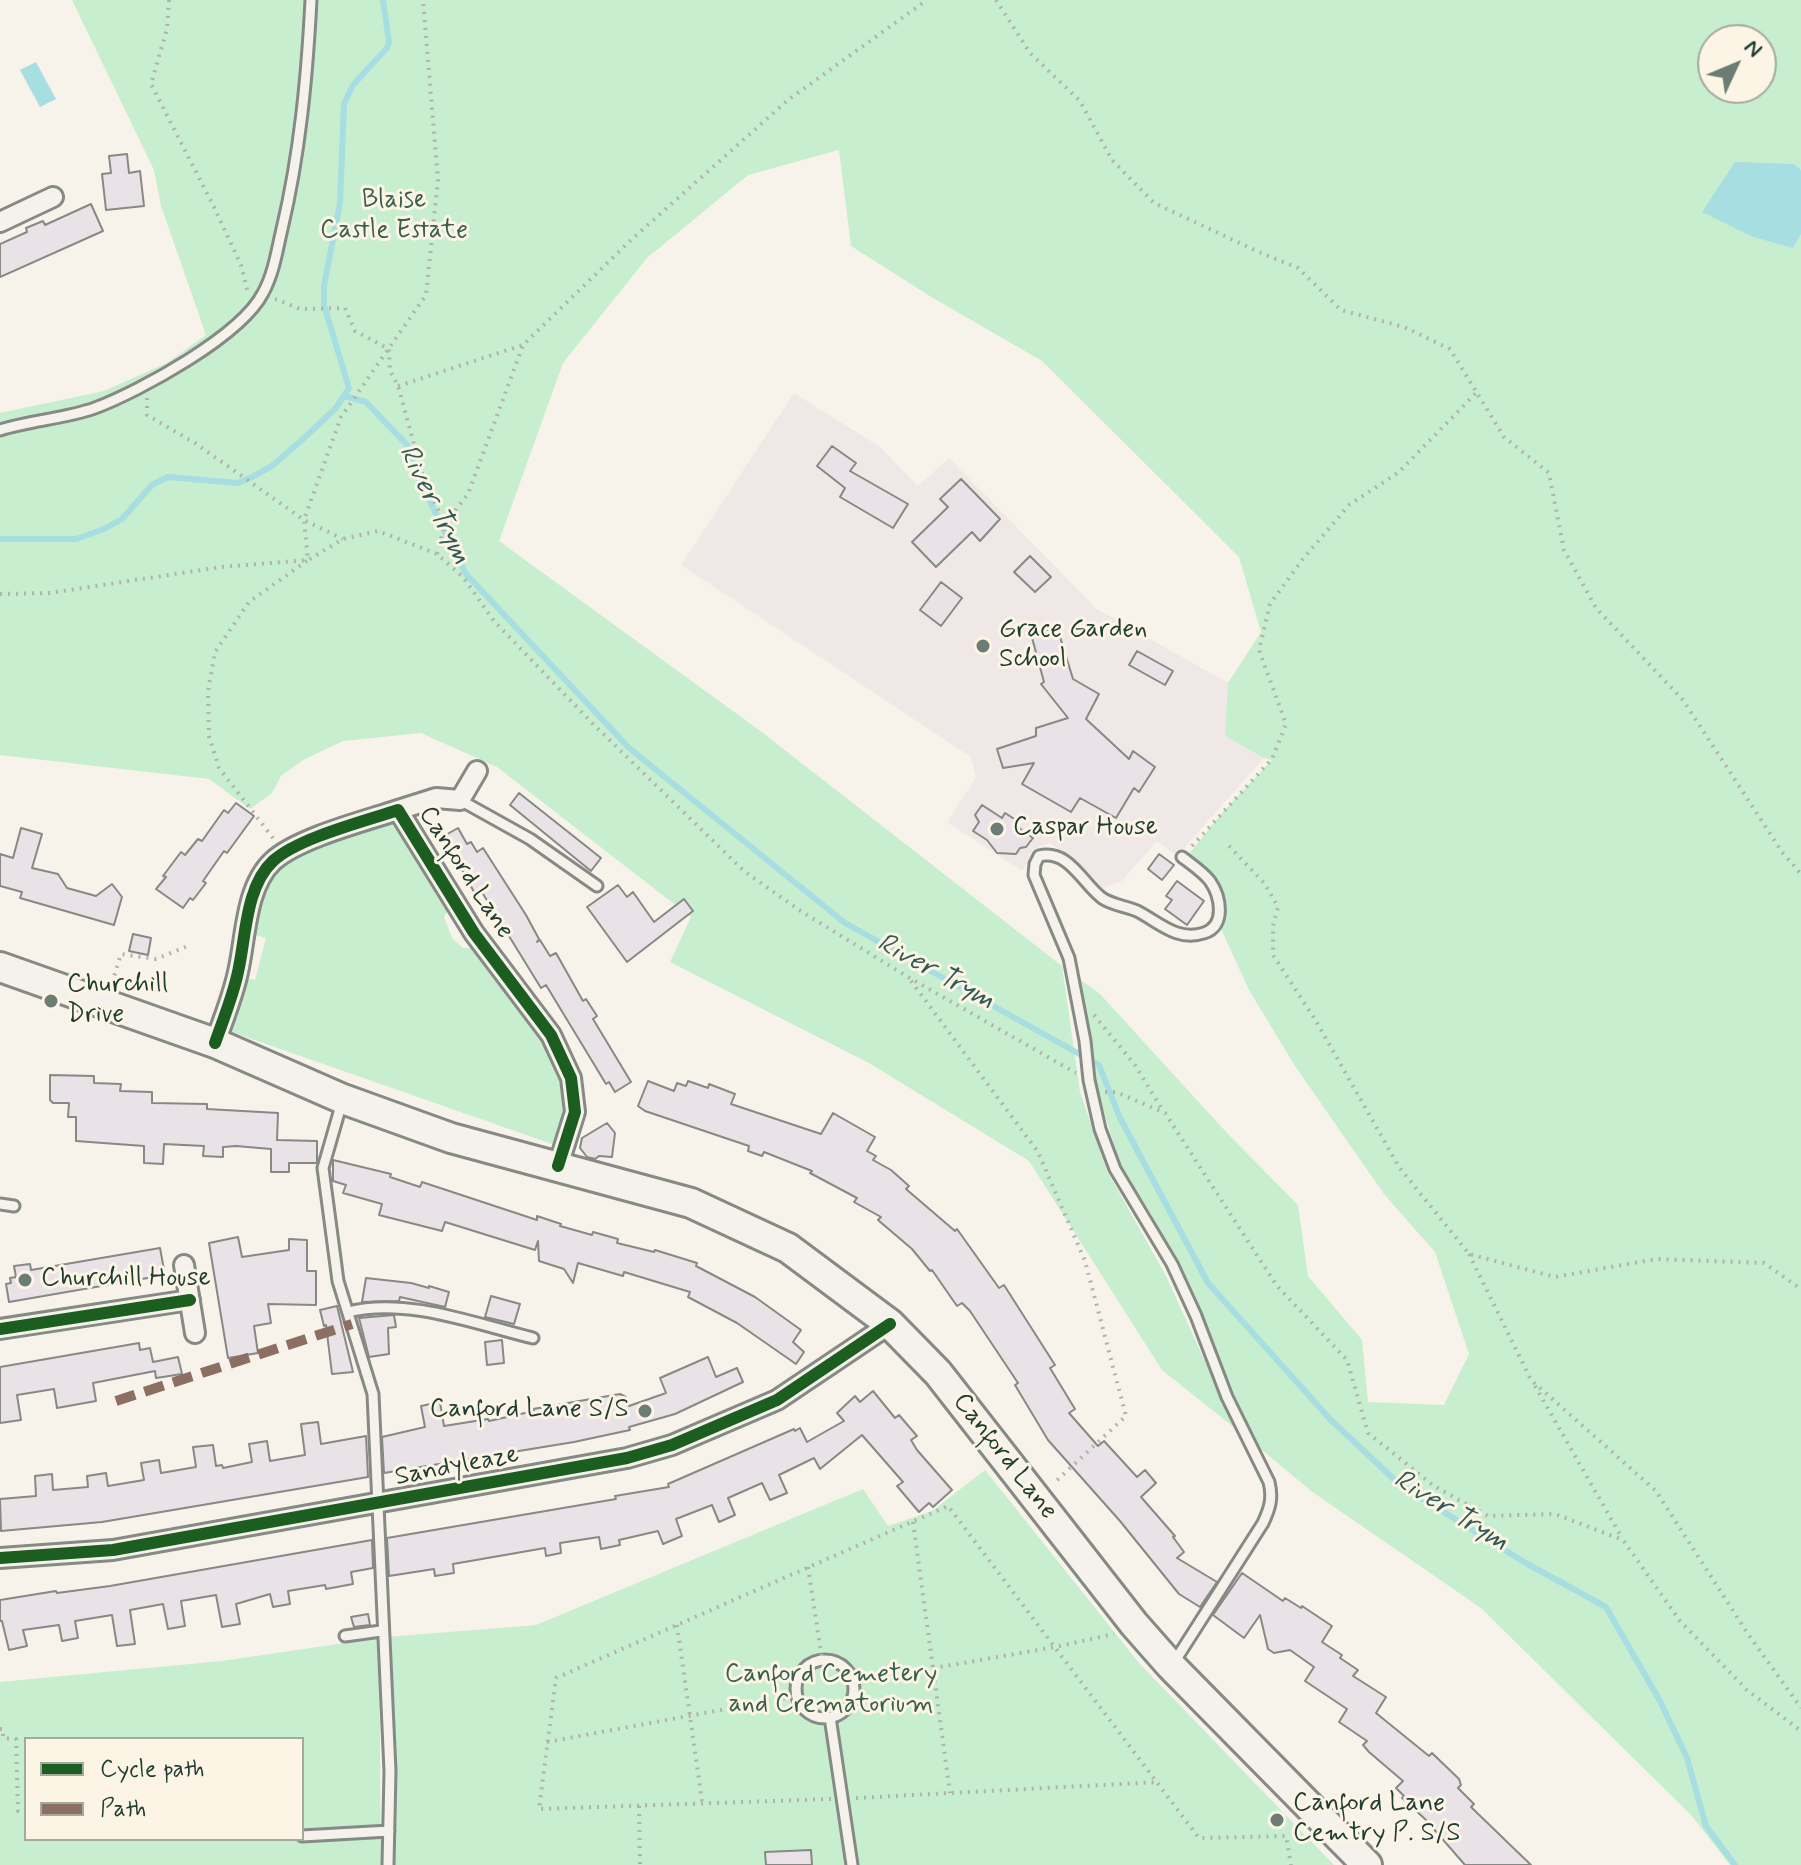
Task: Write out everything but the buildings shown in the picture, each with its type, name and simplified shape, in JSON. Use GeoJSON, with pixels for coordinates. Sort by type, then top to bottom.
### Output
{"type":"FeatureCollection","features":[{"type":"Feature","properties":{"kind":"main road","name":"Canford Lane"},"geometry":{"type":"LineString","coordinates":[[0,967],[215,1043],[343,1099],[451,1138],[691,1203],[788,1248],[890,1324],[938,1373],[1134,1624],[1171,1666],[1367,1865]]}},
{"type":"Feature","properties":{"kind":"street"},"geometry":{"type":"LineString","coordinates":[[0,222],[32,198],[53,197]]}},
{"type":"Feature","properties":{"kind":"street","name":"Canford Lane"},"geometry":{"type":"LineString","coordinates":[[215,1043],[238,974],[246,926],[267,867],[285,852],[326,834],[436,798],[460,800],[477,771]]}},
{"type":"Feature","properties":{"kind":"street","name":"Canford Lane"},"geometry":{"type":"LineString","coordinates":[[398,810],[474,933],[551,1035],[571,1078],[575,1112],[558,1166]]}},
{"type":"Feature","properties":{"kind":"street"},"geometry":{"type":"LineString","coordinates":[[184,1265],[195,1333]]}},
{"type":"Feature","properties":{"kind":"street"},"geometry":{"type":"LineString","coordinates":[[0,1329],[190,1300]]}},
{"type":"Feature","properties":{"kind":"street","name":"Sandyleaze"},"geometry":{"type":"LineString","coordinates":[[0,1558],[113,1550],[627,1458],[672,1445],[777,1400],[890,1324]]}},
{"type":"Feature","properties":{"kind":"lane"},"geometry":{"type":"LineString","coordinates":[[0,430],[93,408],[148,383],[207,347],[262,295],[274,267],[294,180],[308,69],[311,0]]}},
{"type":"Feature","properties":{"kind":"lane"},"geometry":{"type":"LineString","coordinates":[[460,800],[530,839],[597,886]]}},
{"type":"Feature","properties":{"kind":"lane"},"geometry":{"type":"LineString","coordinates":[[1171,1666],[1263,1523],[1272,1493],[1227,1397],[1172,1264],[1115,1169],[1100,1129],[1089,1080],[1069,958],[1034,875],[1039,856],[1054,855],[1073,867],[1104,900],[1136,911],[1174,933],[1192,936],[1215,927],[1219,919],[1218,897],[1209,880],[1182,857]]}},
{"type":"Feature","properties":{"kind":"lane"},"geometry":{"type":"LineString","coordinates":[[343,1099],[323,1168],[338,1281],[373,1394],[381,1631],[390,1771],[388,1865]]}},
{"type":"Feature","properties":{"kind":"lane"},"geometry":{"type":"LineString","coordinates":[[0,1204],[14,1206]]}},
{"type":"Feature","properties":{"kind":"lane"},"geometry":{"type":"LineString","coordinates":[[348,1312],[368,1307],[404,1309],[533,1338]]}},
{"type":"Feature","properties":{"kind":"lane"},"geometry":{"type":"LineString","coordinates":[[345,1636],[381,1631]]}},
{"type":"Feature","properties":{"kind":"lane"},"geometry":{"type":"LineString","coordinates":[[822,1659],[838,1662],[851,1674],[854,1682],[852,1701],[839,1714],[821,1718],[806,1711],[797,1696],[798,1676],[804,1668],[822,1659]]}},
{"type":"Feature","properties":{"kind":"lane"},"geometry":{"type":"LineString","coordinates":[[830,1717],[852,1865]]}},
{"type":"Feature","properties":{"kind":"lane"},"geometry":{"type":"LineString","coordinates":[[304,1836],[389,1831]]}},
{"type":"Feature","properties":{"kind":"path"},"geometry":{"type":"LineString","coordinates":[[169,0],[167,29],[151,84],[241,265],[248,293],[248,311]]}},
{"type":"Feature","properties":{"kind":"path"},"geometry":{"type":"LineString","coordinates":[[308,560],[304,520],[341,417],[426,295],[438,180],[423,0]]}},
{"type":"Feature","properties":{"kind":"path"},"geometry":{"type":"LineString","coordinates":[[437,554],[445,524],[468,494],[523,345],[631,240],[788,100],[927,0]]}},
{"type":"Feature","properties":{"kind":"path"},"geometry":{"type":"LineString","coordinates":[[996,0],[1030,53],[1080,101],[1112,160],[1154,203],[1298,268],[1341,310],[1404,327],[1450,349],[1504,437],[1549,473],[1564,550],[1596,608],[1683,700],[1782,852],[1801,874]]}},
{"type":"Feature","properties":{"kind":"path"},"geometry":{"type":"LineString","coordinates":[[262,295],[300,309],[345,308],[355,331],[389,349]]}},
{"type":"Feature","properties":{"kind":"path"},"geometry":{"type":"LineString","coordinates":[[398,386],[523,345]]}},
{"type":"Feature","properties":{"kind":"path"},"geometry":{"type":"LineString","coordinates":[[389,349],[390,371],[398,386],[424,480],[445,524]]}},
{"type":"Feature","properties":{"kind":"path"},"geometry":{"type":"LineString","coordinates":[[148,383],[147,415],[195,443],[304,520],[343,539]]}},
{"type":"Feature","properties":{"kind":"path"},"geometry":{"type":"LineString","coordinates":[[1182,857],[1272,759],[1286,724],[1259,650],[1270,604],[1302,560],[1349,505],[1399,472],[1477,392]]}},
{"type":"Feature","properties":{"kind":"path"},"geometry":{"type":"LineString","coordinates":[[285,852],[219,768],[209,736],[208,691],[215,652],[249,602],[343,539],[378,531],[437,554],[463,577],[494,621],[592,723],[744,871],[799,910],[908,977],[1089,1080]]}},
{"type":"Feature","properties":{"kind":"path"},"geometry":{"type":"LineString","coordinates":[[0,594],[50,593],[221,567],[308,560]]}},
{"type":"Feature","properties":{"kind":"path"},"geometry":{"type":"LineString","coordinates":[[1229,846],[1265,884],[1278,907],[1273,926],[1273,955],[1316,1021],[1399,1167],[1469,1254],[1531,1380],[1623,1540],[1680,1621],[1747,1690],[1801,1731]]}},
{"type":"Feature","properties":{"kind":"path"},"geometry":{"type":"LineString","coordinates":[[105,1004],[121,954],[156,959],[188,946]]}},
{"type":"Feature","properties":{"kind":"path"},"geometry":{"type":"LineString","coordinates":[[908,977],[1038,1152],[1085,1261],[1126,1416],[1037,1498]]}},
{"type":"Feature","properties":{"kind":"path"},"geometry":{"type":"LineString","coordinates":[[1079,1011],[1097,1016],[1135,1065],[1277,1286],[1347,1360],[1368,1433],[1434,1486],[1488,1516],[1555,1514],[1623,1540]]}},
{"type":"Feature","properties":{"kind":"path"},"geometry":{"type":"LineString","coordinates":[[1116,1092],[1165,1113]]}},
{"type":"Feature","properties":{"kind":"path"},"geometry":{"type":"LineString","coordinates":[[1469,1254],[1555,1277],[1656,1259],[1764,1263],[1801,1289]]}},
{"type":"Feature","properties":{"kind":"path"},"geometry":{"type":"LineString","coordinates":[[1531,1380],[1656,1491],[1748,1634],[1801,1708]]}},
{"type":"Feature","properties":{"kind":"path"},"geometry":{"type":"LineString","coordinates":[[1159,1782],[842,1799],[539,1809],[556,1678],[948,1506],[1159,1782],[1199,1838],[1286,1836],[1291,1865]]}},
{"type":"Feature","properties":{"kind":"path"},"geometry":{"type":"LineString","coordinates":[[913,1522],[950,1793]]}},
{"type":"Feature","properties":{"kind":"path"},"geometry":{"type":"LineString","coordinates":[[808,1567],[822,1659]]}},
{"type":"Feature","properties":{"kind":"path"},"geometry":{"type":"LineString","coordinates":[[854,1682],[1055,1647],[1116,1633],[1134,1624]]}},
{"type":"Feature","properties":{"kind":"path"},"geometry":{"type":"LineString","coordinates":[[677,1625],[702,1802]]}},
{"type":"Feature","properties":{"kind":"path"},"geometry":{"type":"LineString","coordinates":[[547,1742],[797,1696]]}},
{"type":"Feature","properties":{"kind":"path"},"geometry":{"type":"LineString","coordinates":[[0,1729],[3,1729],[3,1738],[16,1739],[18,1811],[24,1812]]}},
{"type":"Feature","properties":{"kind":"path"},"geometry":{"type":"LineString","coordinates":[[639,1806],[640,1865]]}},
{"type":"Feature","properties":{"kind":"shaded area","name":"Grace Garden School"},"geometry":{"type":"Polygon","coordinates":[[[794,393],[880,447],[918,486],[949,458],[1097,609],[1228,683],[1225,736],[1264,758],[1177,856],[1157,841],[1122,881],[1103,888],[1077,861],[1050,843],[1040,846],[1022,871],[947,822],[976,777],[971,757],[681,565],[794,393]]]}},
{"type":"Feature","properties":{"kind":"green space","name":"Blaise Castle Estate"},"geometry":{"type":"Polygon","coordinates":[[[72,0],[1801,0],[1801,170],[1794,164],[1753,237],[1793,247],[1801,234],[1801,1865],[1730,1865],[1692,1816],[1481,1608],[1311,1491],[1256,1445],[1178,1264],[1121,1167],[1096,1086],[1078,978],[1100,994],[1227,1133],[1298,1205],[1308,1276],[1362,1340],[1368,1402],[1444,1405],[1469,1354],[1435,1252],[1384,1194],[1295,1066],[1249,990],[1221,929],[1225,906],[1223,896],[1213,878],[1189,854],[1221,814],[1272,760],[1225,736],[1228,683],[1261,632],[1239,557],[1042,361],[851,246],[839,150],[748,175],[647,258],[563,363],[499,541],[759,730],[1062,966],[1080,1092],[1107,1171],[1165,1274],[1236,1429],[1162,1370],[1029,1161],[869,1063],[670,962],[691,917],[497,767],[421,733],[343,741],[303,760],[281,776],[272,793],[250,809],[209,779],[0,755],[0,413],[104,391],[167,363],[206,335],[161,206],[154,170],[72,0]]]}},
{"type":"Feature","properties":{"kind":"green space"},"geometry":{"type":"Polygon","coordinates":[[[396,822],[450,907],[444,917],[452,938],[463,948],[476,948],[534,1024],[558,1068],[565,1109],[555,1145],[226,1030],[244,977],[255,980],[266,938],[255,935],[265,893],[276,870],[300,850],[315,843],[396,822]]]}},
{"type":"Feature","properties":{"kind":"green space","name":"Canford Cemetery and Crematorium"},"geometry":{"type":"Polygon","coordinates":[[[985,1470],[1139,1663],[1334,1865],[392,1865],[394,1832],[387,1637],[536,1625],[863,1489],[888,1526],[932,1511],[985,1470]]]}},
{"type":"Feature","properties":{"kind":"green space"},"geometry":{"type":"Polygon","coordinates":[[[379,1638],[381,1865],[0,1865],[0,1682],[222,1661],[379,1638]]]}},
{"type":"Feature","properties":{"kind":"water"},"geometry":{"type":"Polygon","coordinates":[[[36,62],[56,99],[40,107],[20,70],[36,62]]]}},
{"type":"Feature","properties":{"kind":"water"},"geometry":{"type":"Polygon","coordinates":[[[1735,162],[1794,164],[1801,170],[1801,234],[1793,248],[1753,237],[1702,212],[1735,162]]]}},
{"type":"Feature","properties":{"kind":"waterway"},"geometry":{"type":"LineString","coordinates":[[0,539],[76,539],[104,529],[122,519],[152,485],[168,477],[238,483],[272,466],[336,408],[349,388],[324,305],[324,286],[340,203],[344,104],[353,85],[387,48],[389,42],[383,0]]}},
{"type":"Feature","properties":{"kind":"waterway","name":"River Trym"},"geometry":{"type":"LineString","coordinates":[[344,396],[366,402],[408,446],[419,480],[466,574],[629,748],[845,923],[1099,1065],[1120,1118],[1208,1283],[1330,1419],[1399,1484],[1524,1562],[1606,1607],[1660,1701],[1687,1758],[1706,1826],[1735,1865]]}},
{"type":"Feature","properties":{"kind":"marked path"},"geometry":{"type":"LineString","coordinates":[[116,1401],[352,1324]]}},
{"type":"Feature","properties":{"kind":"cycle path"},"geometry":{"type":"LineString","coordinates":[[215,1043],[236,981],[252,899],[264,872],[273,861],[298,845],[398,810],[474,933],[551,1035],[571,1078],[575,1112],[558,1166]]}},
{"type":"Feature","properties":{"kind":"cycle path"},"geometry":{"type":"LineString","coordinates":[[0,1329],[190,1300]]}},
{"type":"Feature","properties":{"kind":"cycle path"},"geometry":{"type":"LineString","coordinates":[[0,1558],[113,1550],[627,1458],[672,1445],[777,1400],[890,1324]]}},
{"type":"Feature","properties":{"kind":"place","name":"Grace Garden School"},"geometry":{"type":"Point","coordinates":[983,646]}},
{"type":"Feature","properties":{"kind":"place","name":"Caspar House"},"geometry":{"type":"Point","coordinates":[997,829]}},
{"type":"Feature","properties":{"kind":"place","name":"Churchill Drive"},"geometry":{"type":"Point","coordinates":[51,1001]}},
{"type":"Feature","properties":{"kind":"place","name":"Churchill House"},"geometry":{"type":"Point","coordinates":[25,1280]}},
{"type":"Feature","properties":{"kind":"place","name":"Canford Lane S/S"},"geometry":{"type":"Point","coordinates":[645,1411]}},
{"type":"Feature","properties":{"kind":"place","name":"Canford Lane Cemtry P. S/S"},"geometry":{"type":"Point","coordinates":[1277,1820]}}]}
